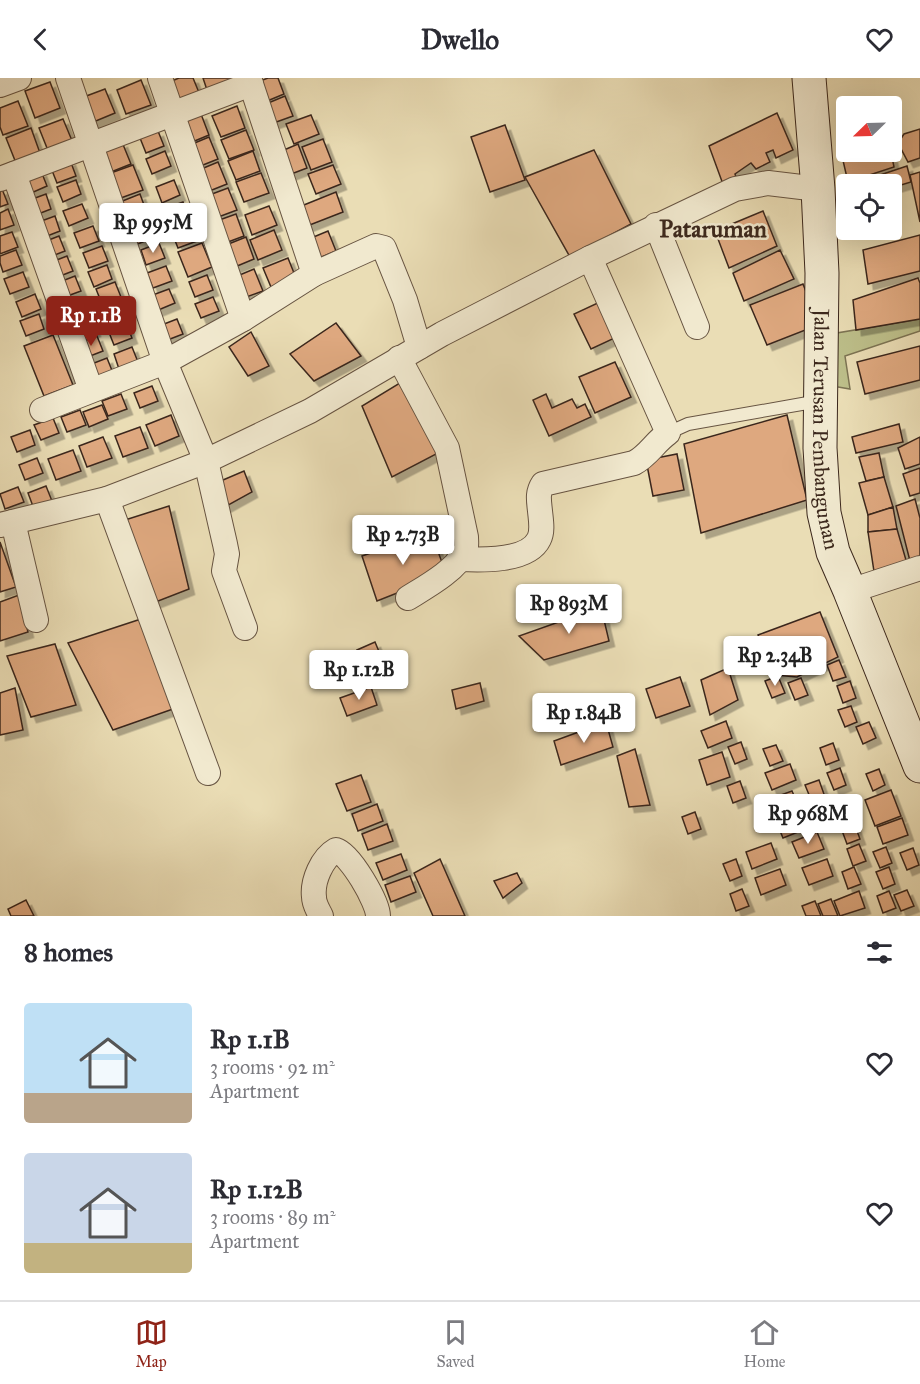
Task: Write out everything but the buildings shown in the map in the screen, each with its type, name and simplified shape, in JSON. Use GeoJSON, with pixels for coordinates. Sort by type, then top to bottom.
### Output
{"type":"FeatureCollection","features":[{"type":"Feature","properties":{"kind":"street"},"geometry":{"type":"LineString","coordinates":[[0,85],[19,78]]}},
{"type":"Feature","properties":{"kind":"street"},"geometry":{"type":"LineString","coordinates":[[68,78],[165,362],[206,461],[227,554],[224,571],[245,628]]}},
{"type":"Feature","properties":{"kind":"street"},"geometry":{"type":"LineString","coordinates":[[159,78],[243,319]]}},
{"type":"Feature","properties":{"kind":"street","name":"Jalan Terusan Pembangunan"},"geometry":{"type":"LineString","coordinates":[[809,78],[822,273],[820,448],[824,513],[833,552],[920,766]]}},
{"type":"Feature","properties":{"kind":"street"},"geometry":{"type":"LineString","coordinates":[[91,390],[7,177],[250,81],[314,274]]}},
{"type":"Feature","properties":{"kind":"street"},"geometry":{"type":"LineString","coordinates":[[36,620],[7,523],[107,499],[206,461],[310,411],[409,352],[590,258],[735,189],[768,183],[818,189]]}},
{"type":"Feature","properties":{"kind":"street"},"geometry":{"type":"LineString","coordinates":[[656,225],[697,327]]}},
{"type":"Feature","properties":{"kind":"street"},"geometry":{"type":"LineString","coordinates":[[42,410],[165,362],[243,319],[314,274],[371,247],[384,248],[405,300],[409,352],[447,448],[466,537],[466,550],[459,559],[432,583],[408,598]]}},
{"type":"Feature","properties":{"kind":"street"},"geometry":{"type":"LineString","coordinates":[[459,559],[489,560],[515,555],[533,547],[542,531],[539,490],[543,484],[634,464],[645,458],[668,433],[590,258]]}},
{"type":"Feature","properties":{"kind":"street"},"geometry":{"type":"LineString","coordinates":[[107,499],[208,772]]}},
{"type":"Feature","properties":{"kind":"street"},"geometry":{"type":"LineString","coordinates":[[850,591],[920,568]]}},
{"type":"Feature","properties":{"kind":"street"},"geometry":{"type":"LineString","coordinates":[[321,916],[313,896],[324,860],[336,850],[342,852],[347,858],[367,888],[378,916]]}},
{"type":"Feature","properties":{"kind":"lane"},"geometry":{"type":"LineString","coordinates":[[668,433],[688,424],[820,401]]}},
{"type":"Feature","properties":{"kind":"green space"},"geometry":{"type":"Polygon","coordinates":[[[920,319],[920,331],[845,356],[850,389],[826,385],[837,333],[920,319]]]}},
{"type":"Feature","properties":{"kind":"district","name":"Pataruman"},"geometry":{"type":"Point","coordinates":[713,229]}}]}
